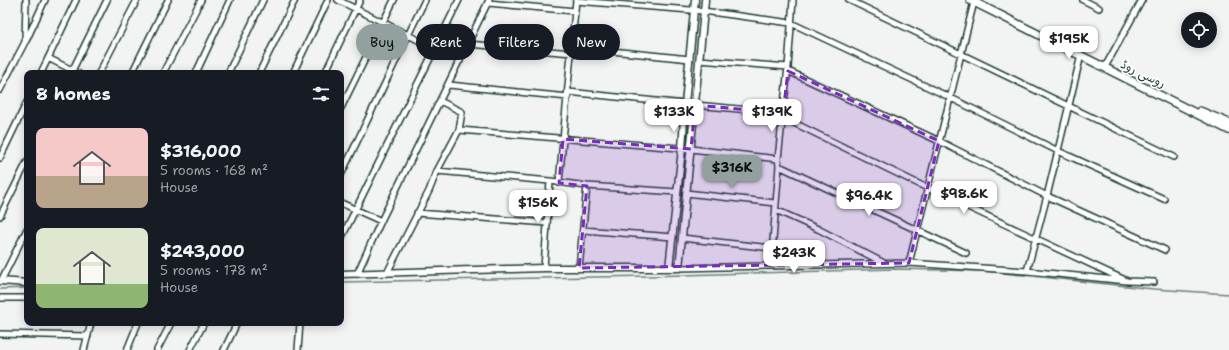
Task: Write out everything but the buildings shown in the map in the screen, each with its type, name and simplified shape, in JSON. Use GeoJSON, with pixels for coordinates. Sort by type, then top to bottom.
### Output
{"type":"FeatureCollection","features":[{"type":"Feature","properties":{"kind":"main road","name":"روسی روڈ"},"geometry":{"type":"LineString","coordinates":[[972,1],[1229,130]]}},
{"type":"Feature","properties":{"kind":"main road","name":"روسی روڈ"},"geometry":{"type":"LineString","coordinates":[[1177,103],[1229,123]]}},
{"type":"Feature","properties":{"kind":"street"},"geometry":{"type":"LineString","coordinates":[[25,42],[26,0]]}},
{"type":"Feature","properties":{"kind":"street"},"geometry":{"type":"LineString","coordinates":[[0,90],[45,0]]}},
{"type":"Feature","properties":{"kind":"street"},"geometry":{"type":"LineString","coordinates":[[42,70],[76,0]]}},
{"type":"Feature","properties":{"kind":"street"},"geometry":{"type":"LineString","coordinates":[[72,70],[107,0]]}},
{"type":"Feature","properties":{"kind":"street"},"geometry":{"type":"LineString","coordinates":[[101,70],[137,0]]}},
{"type":"Feature","properties":{"kind":"street"},"geometry":{"type":"LineString","coordinates":[[133,70],[168,0]]}},
{"type":"Feature","properties":{"kind":"street"},"geometry":{"type":"LineString","coordinates":[[166,70],[201,0]]}},
{"type":"Feature","properties":{"kind":"street"},"geometry":{"type":"LineString","coordinates":[[197,70],[230,0]]}},
{"type":"Feature","properties":{"kind":"street"},"geometry":{"type":"LineString","coordinates":[[229,70],[263,0]]}},
{"type":"Feature","properties":{"kind":"street"},"geometry":{"type":"LineString","coordinates":[[260,70],[295,0]]}},
{"type":"Feature","properties":{"kind":"street"},"geometry":{"type":"LineString","coordinates":[[293,70],[328,0]]}},
{"type":"Feature","properties":{"kind":"street"},"geometry":{"type":"LineString","coordinates":[[338,0],[387,24]]}},
{"type":"Feature","properties":{"kind":"street"},"geometry":{"type":"LineString","coordinates":[[326,70],[360,0]]}},
{"type":"Feature","properties":{"kind":"street"},"geometry":{"type":"LineString","coordinates":[[344,102],[394,0]]}},
{"type":"Feature","properties":{"kind":"street"},"geometry":{"type":"LineString","coordinates":[[416,39],[408,35],[425,0]]}},
{"type":"Feature","properties":{"kind":"street"},"geometry":{"type":"LineString","coordinates":[[447,24],[459,0]]}},
{"type":"Feature","properties":{"kind":"street"},"geometry":{"type":"LineString","coordinates":[[669,268],[682,149],[695,0]]}},
{"type":"Feature","properties":{"kind":"street"},"geometry":{"type":"LineString","coordinates":[[679,268],[705,0]]}},
{"type":"Feature","properties":{"kind":"street"},"geometry":{"type":"LineString","coordinates":[[771,266],[779,166],[778,159],[788,69],[792,0]]}},
{"type":"Feature","properties":{"kind":"street"},"geometry":{"type":"LineString","coordinates":[[849,0],[1174,157]]}},
{"type":"Feature","properties":{"kind":"street"},"geometry":{"type":"LineString","coordinates":[[1082,0],[1099,8]]}},
{"type":"Feature","properties":{"kind":"street"},"geometry":{"type":"LineString","coordinates":[[1105,68],[1142,0]]}},
{"type":"Feature","properties":{"kind":"street"},"geometry":{"type":"LineString","coordinates":[[574,24],[576,1],[694,11],[791,23],[949,97],[1058,151],[1164,199]]}},
{"type":"Feature","properties":{"kind":"street"},"geometry":{"type":"LineString","coordinates":[[909,263],[949,97],[961,54],[972,1]]}},
{"type":"Feature","properties":{"kind":"street"},"geometry":{"type":"LineString","coordinates":[[476,28],[489,2],[575,11]]}},
{"type":"Feature","properties":{"kind":"street"},"geometry":{"type":"LineString","coordinates":[[476,44],[562,49]]}},
{"type":"Feature","properties":{"kind":"street"},"geometry":{"type":"LineString","coordinates":[[620,54],[690,60]]}},
{"type":"Feature","properties":{"kind":"street"},"geometry":{"type":"LineString","coordinates":[[1027,271],[1037,239],[1081,55]]}},
{"type":"Feature","properties":{"kind":"street"},"geometry":{"type":"LineString","coordinates":[[48,58],[68,70]]}},
{"type":"Feature","properties":{"kind":"street"},"geometry":{"type":"LineString","coordinates":[[344,169],[396,60]]}},
{"type":"Feature","properties":{"kind":"street"},"geometry":{"type":"LineString","coordinates":[[344,233],[430,60]]}},
{"type":"Feature","properties":{"kind":"street"},"geometry":{"type":"LineString","coordinates":[[559,183],[571,60]]}},
{"type":"Feature","properties":{"kind":"street"},"geometry":{"type":"LineString","coordinates":[[699,60],[788,69],[939,141],[1047,196],[1165,250]]}},
{"type":"Feature","properties":{"kind":"street"},"geometry":{"type":"LineString","coordinates":[[357,274],[381,221],[460,61]]}},
{"type":"Feature","properties":{"kind":"street"},"geometry":{"type":"LineString","coordinates":[[449,85],[685,104]]}},
{"type":"Feature","properties":{"kind":"street"},"geometry":{"type":"LineString","coordinates":[[387,274],[429,191],[437,171],[459,130],[462,112],[440,101]]}},
{"type":"Feature","properties":{"kind":"street"},"geometry":{"type":"LineString","coordinates":[[695,105],[783,115],[927,188],[1127,281]]}},
{"type":"Feature","properties":{"kind":"street"},"geometry":{"type":"LineString","coordinates":[[0,158],[24,108]]}},
{"type":"Feature","properties":{"kind":"street"},"geometry":{"type":"LineString","coordinates":[[459,130],[691,149],[778,159]]}},
{"type":"Feature","properties":{"kind":"street"},"geometry":{"type":"LineString","coordinates":[[779,166],[966,253]]}},
{"type":"Feature","properties":{"kind":"street"},"geometry":{"type":"LineString","coordinates":[[0,216],[24,168]]}},
{"type":"Feature","properties":{"kind":"street"},"geometry":{"type":"LineString","coordinates":[[437,171],[550,181],[587,186],[677,192]]}},
{"type":"Feature","properties":{"kind":"street"},"geometry":{"type":"LineString","coordinates":[[544,268],[550,181]]}},
{"type":"Feature","properties":{"kind":"street"},"geometry":{"type":"LineString","coordinates":[[579,268],[587,186]]}},
{"type":"Feature","properties":{"kind":"street"},"geometry":{"type":"LineString","coordinates":[[686,193],[775,203]]}},
{"type":"Feature","properties":{"kind":"street"},"geometry":{"type":"LineString","coordinates":[[344,204],[381,221]]}},
{"type":"Feature","properties":{"kind":"street"},"geometry":{"type":"LineString","coordinates":[[776,210],[818,229],[887,264]]}},
{"type":"Feature","properties":{"kind":"street"},"geometry":{"type":"LineString","coordinates":[[417,213],[547,222]]}},
{"type":"Feature","properties":{"kind":"street"},"geometry":{"type":"LineString","coordinates":[[583,230],[673,238]]}},
{"type":"Feature","properties":{"kind":"street"},"geometry":{"type":"LineString","coordinates":[[24,235],[0,281],[24,283]]}},
{"type":"Feature","properties":{"kind":"street"},"geometry":{"type":"LineString","coordinates":[[682,238],[772,248]]}},
{"type":"Feature","properties":{"kind":"street"},"geometry":{"type":"LineString","coordinates":[[344,274],[387,274],[544,268],[679,268],[909,263],[1154,282]]}},
{"type":"Feature","properties":{"kind":"street"},"geometry":{"type":"LineString","coordinates":[[0,298],[24,298]]}},
{"type":"Feature","properties":{"kind":"street"},"geometry":{"type":"LineString","coordinates":[[84,350],[90,326]]}},
{"type":"Feature","properties":{"kind":"street"},"geometry":{"type":"LineString","coordinates":[[127,350],[137,326]]}},
{"type":"Feature","properties":{"kind":"street"},"geometry":{"type":"LineString","coordinates":[[157,350],[169,326]]}},
{"type":"Feature","properties":{"kind":"street"},"geometry":{"type":"LineString","coordinates":[[190,350],[202,326]]}},
{"type":"Feature","properties":{"kind":"street"},"geometry":{"type":"LineString","coordinates":[[224,350],[236,326]]}},
{"type":"Feature","properties":{"kind":"street"},"geometry":{"type":"LineString","coordinates":[[298,350],[300,326]]}},
{"type":"Feature","properties":{"kind":"street"},"geometry":{"type":"LineString","coordinates":[[0,334],[88,336]]}},
{"type":"Feature","properties":{"kind":"highlighted area"},"geometry":{"type":"Polygon","coordinates":[[[788,71],[939,141],[909,263],[579,268],[587,186],[559,183],[563,139],[691,149],[695,105],[783,113],[788,71]]]}},
{"type":"Feature","properties":{"kind":"waterway"},"geometry":{"type":"LineString","coordinates":[[344,282],[895,269],[984,271],[1154,289],[1229,294]]}},
{"type":"Feature","properties":{"kind":"waterway"},"geometry":{"type":"LineString","coordinates":[[0,289],[24,288]]}}]}
